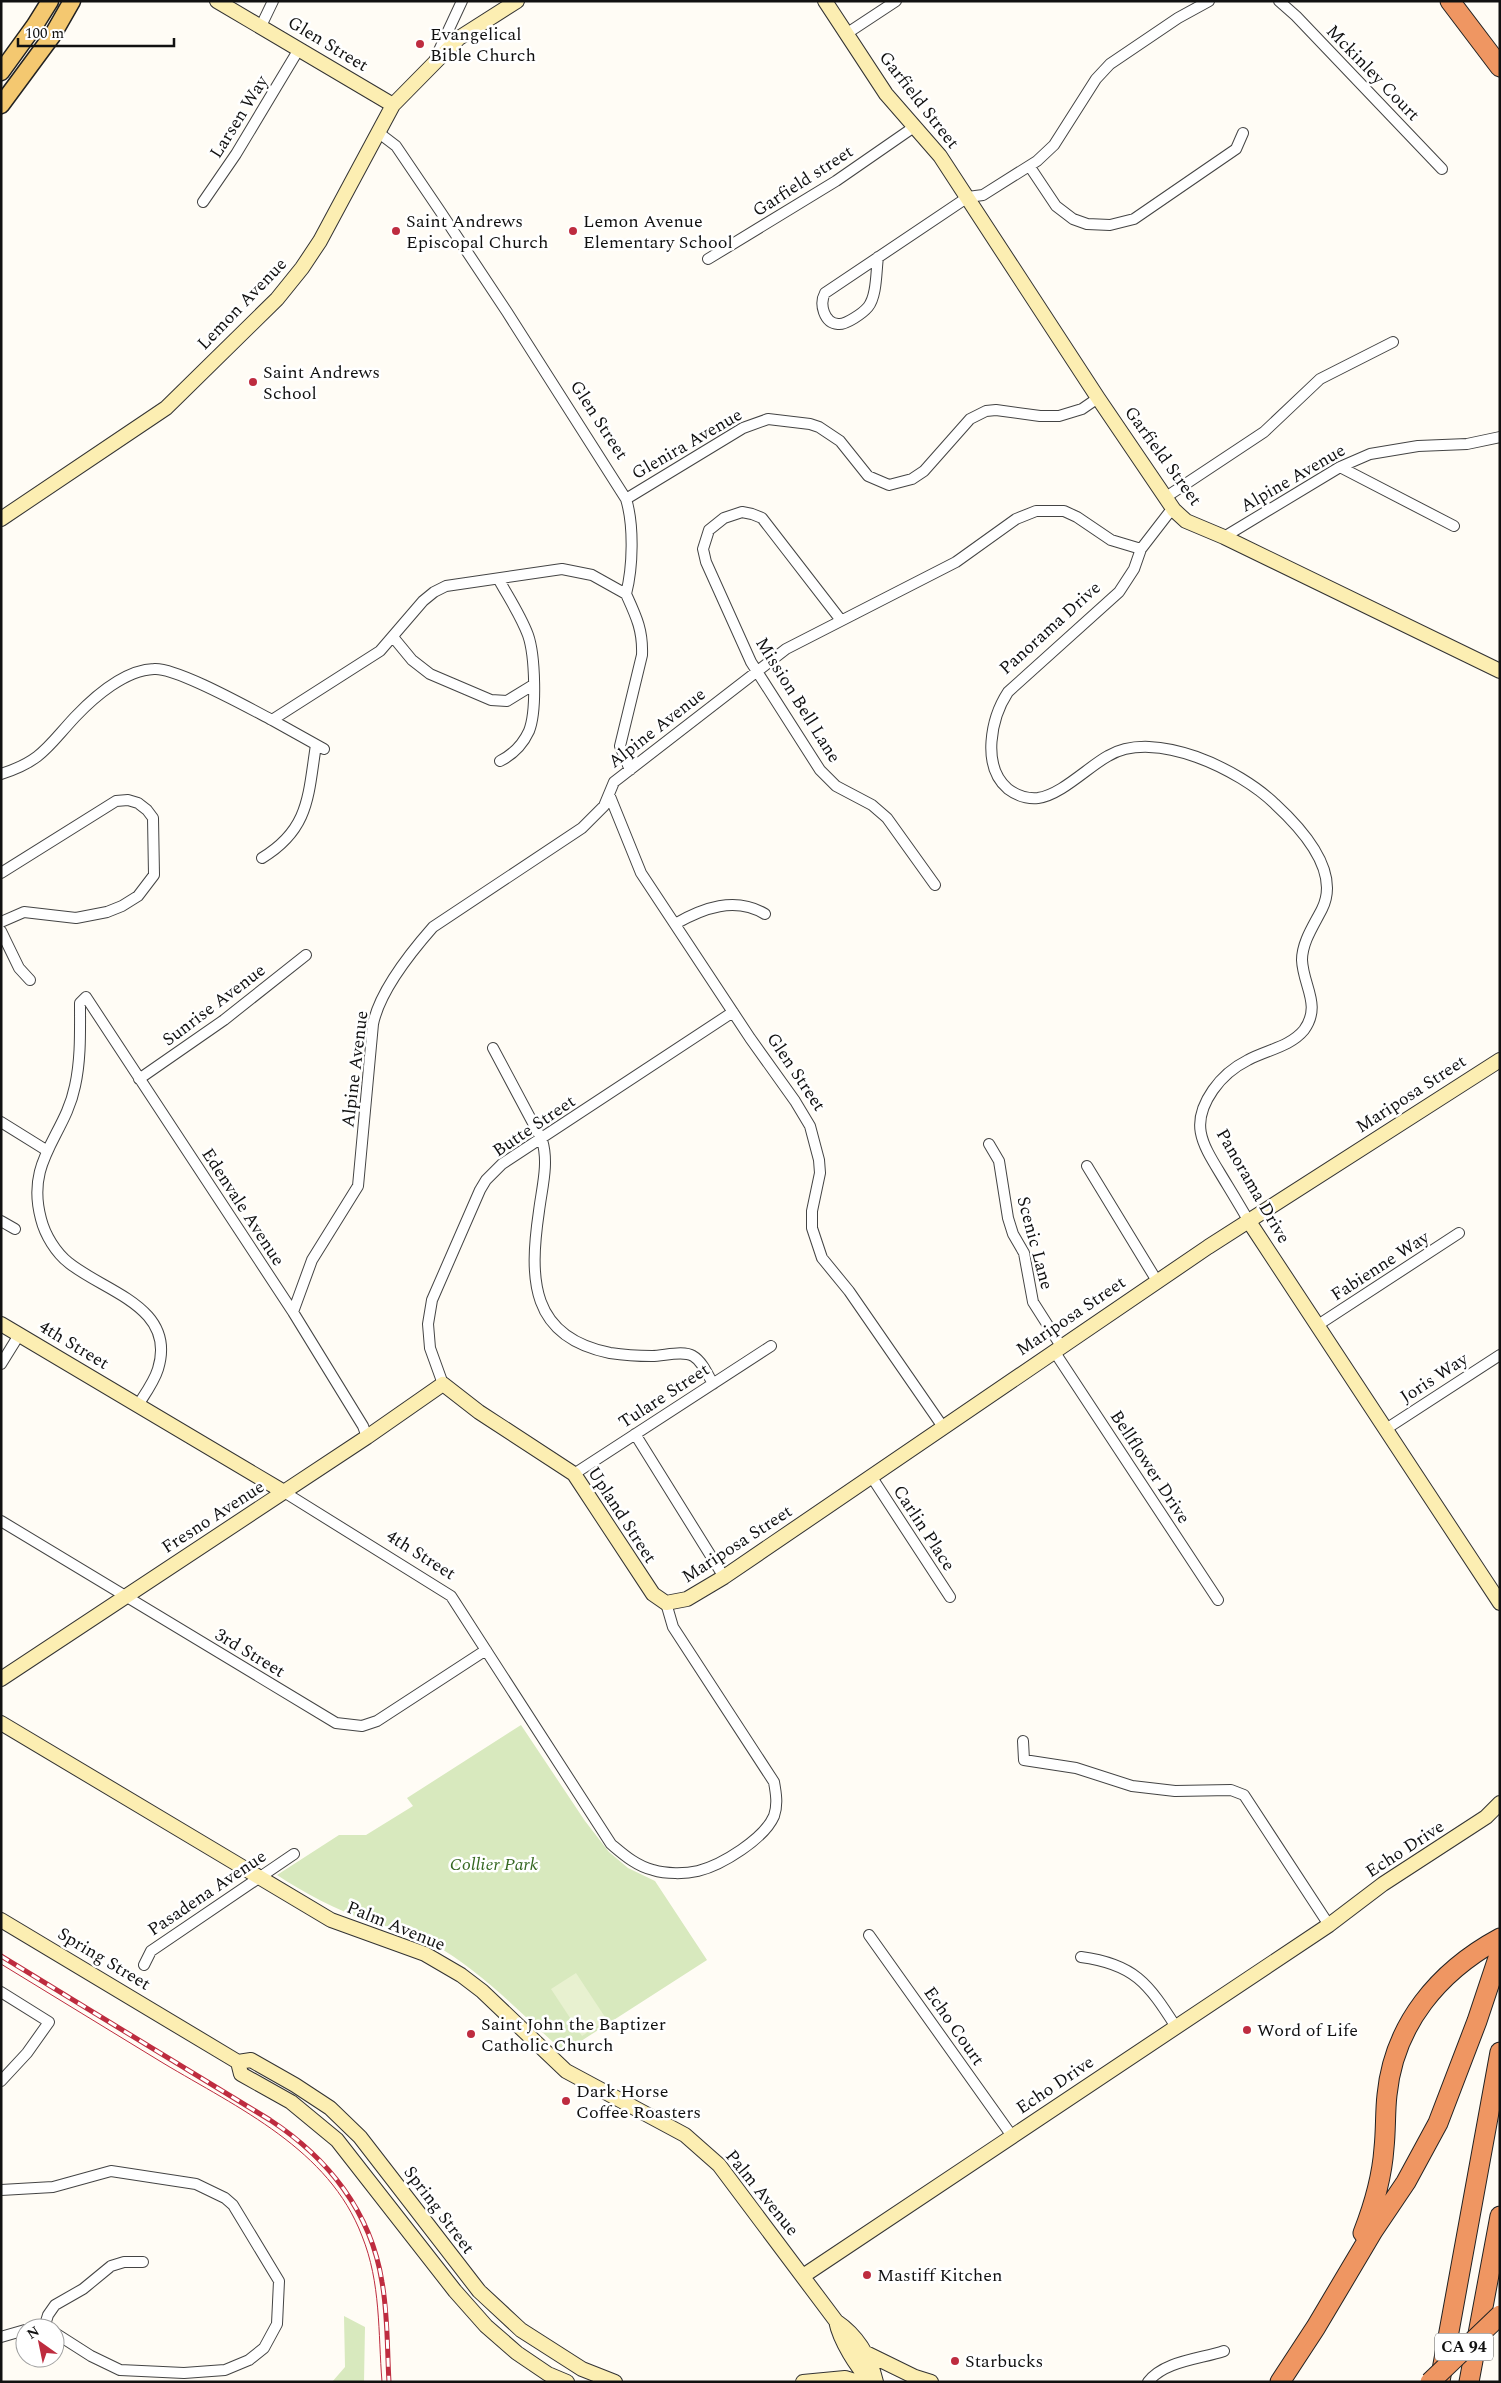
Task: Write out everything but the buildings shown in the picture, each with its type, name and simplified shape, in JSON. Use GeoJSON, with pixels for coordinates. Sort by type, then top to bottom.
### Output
{"type":"FeatureCollection","features":[{"type":"Feature","properties":{"kind":"highway"},"geometry":{"type":"LineString","coordinates":[[1438,1],[1484,45]]}},
{"type":"Feature","properties":{"kind":"highway"},"geometry":{"type":"LineString","coordinates":[[1450,1],[1500,67]]}},
{"type":"Feature","properties":{"kind":"highway"},"geometry":{"type":"LineString","coordinates":[[1350,2269],[1369,2218],[1380,2181],[1387,2095],[1393,2061],[1407,2027],[1428,1995],[1462,1961],[1500,1938]]}},
{"type":"Feature","properties":{"kind":"highway"},"geometry":{"type":"LineString","coordinates":[[1280,2382],[1372,2231],[1406,2182],[1438,2123],[1478,2021],[1500,1952]]}},
{"type":"Feature","properties":{"kind":"highway"},"geometry":{"type":"LineString","coordinates":[[1439,2382],[1500,2052]]}},
{"type":"Feature","properties":{"kind":"highway"},"geometry":{"type":"LineString","coordinates":[[1469,2382],[1500,2216]]}},
{"type":"Feature","properties":{"kind":"highway","name":"CA 94"},"geometry":{"type":"LineString","coordinates":[[1430,2382],[1500,2315]]}},
{"type":"Feature","properties":{"kind":"main road"},"geometry":{"type":"LineString","coordinates":[[1,72],[50,1]]}},
{"type":"Feature","properties":{"kind":"main road"},"geometry":{"type":"LineString","coordinates":[[1,105],[52,36],[72,1]]}},
{"type":"Feature","properties":{"kind":"street","name":"Glen Street"},"geometry":{"type":"LineString","coordinates":[[217,1],[393,105]]}},
{"type":"Feature","properties":{"kind":"street"},"geometry":{"type":"LineString","coordinates":[[261,26],[273,1]]}},
{"type":"Feature","properties":{"kind":"street"},"geometry":{"type":"LineString","coordinates":[[432,64],[462,1]]}},
{"type":"Feature","properties":{"kind":"street","name":"Lemon Avenue"},"geometry":{"type":"LineString","coordinates":[[1,519],[166,408],[277,299],[302,268],[320,241],[393,105],[459,38],[517,1]]}},
{"type":"Feature","properties":{"kind":"street","name":"Garfield Street"},"geometry":{"type":"LineString","coordinates":[[825,1],[886,94],[940,156],[1098,398],[1174,510],[1186,521],[1224,537],[1500,670]]}},
{"type":"Feature","properties":{"kind":"street"},"geometry":{"type":"LineString","coordinates":[[846,34],[896,1]]}},
{"type":"Feature","properties":{"kind":"street"},"geometry":{"type":"LineString","coordinates":[[878,257],[872,299],[868,308],[844,323],[836,324],[829,320],[822,307],[821,300],[825,293],[878,257],[968,197],[983,195],[1030,167],[1054,146],[1096,79],[1110,64],[1178,18],[1209,1]]}},
{"type":"Feature","properties":{"kind":"street","name":"Mckinley Court"},"geometry":{"type":"LineString","coordinates":[[1279,1],[1442,168]]}},
{"type":"Feature","properties":{"kind":"street","name":"Larsen Way"},"geometry":{"type":"LineString","coordinates":[[203,202],[236,154],[300,49]]}},
{"type":"Feature","properties":{"kind":"street","name":"Garfield street"},"geometry":{"type":"LineString","coordinates":[[708,259],[836,181],[914,126]]}},
{"type":"Feature","properties":{"kind":"street","name":"Glen Street"},"geometry":{"type":"LineString","coordinates":[[379,133],[396,146],[440,211],[626,499],[630,513],[630,577],[626,594]]}},
{"type":"Feature","properties":{"kind":"street"},"geometry":{"type":"LineString","coordinates":[[1030,167],[1056,206],[1073,219],[1086,224],[1110,225],[1134,219],[1215,164],[1236,149],[1243,133]]}},
{"type":"Feature","properties":{"kind":"street"},"geometry":{"type":"LineString","coordinates":[[1166,497],[1264,432],[1320,379],[1393,342]]}},
{"type":"Feature","properties":{"kind":"street","name":"Glenira Avenue"},"geometry":{"type":"LineString","coordinates":[[626,499],[742,428],[761,420],[810,424],[819,427],[840,441],[868,476],[889,485],[912,479],[924,472],[970,419],[986,411],[996,410],[1040,416],[1059,416],[1082,409],[1098,398]]}},
{"type":"Feature","properties":{"kind":"street","name":"Alpine Avenue"},"geometry":{"type":"LineString","coordinates":[[1224,537],[1340,467],[1370,454],[1418,446],[1467,444],[1500,437]]}},
{"type":"Feature","properties":{"kind":"street"},"geometry":{"type":"LineString","coordinates":[[1340,467],[1454,526]]}},
{"type":"Feature","properties":{"kind":"street"},"geometry":{"type":"LineString","coordinates":[[1141,549],[1168,514],[1174,510]]}},
{"type":"Feature","properties":{"kind":"street","name":"Alpine Avenue"},"geometry":{"type":"LineString","coordinates":[[293,1312],[312,1260],[358,1186],[373,1024],[380,1000],[421,938],[433,927],[582,828],[604,806],[614,782],[786,649],[956,562],[984,544],[1016,519],[1036,511],[1064,511],[1077,517],[1111,540],[1141,549]]}},
{"type":"Feature","properties":{"kind":"street","name":"Mission Bell Lane"},"geometry":{"type":"LineString","coordinates":[[840,620],[762,518],[742,512],[718,521],[706,536],[704,555],[757,671],[820,770],[836,786],[872,805],[887,818],[935,885]]}},
{"type":"Feature","properties":{"kind":"street","name":"Panorama Drive"},"geometry":{"type":"LineString","coordinates":[[1141,549],[1134,569],[1119,592],[1008,692],[998,711],[991,741],[990,754],[994,769],[1005,786],[1017,794],[1031,798],[1050,794],[1104,758],[1128,748],[1148,746],[1186,754],[1220,766],[1259,790],[1287,815],[1316,854],[1327,876],[1328,884],[1325,901],[1310,932],[1303,954],[1303,965],[1313,1009],[1309,1021],[1293,1040],[1246,1060],[1228,1073],[1208,1097],[1200,1116],[1200,1131],[1204,1147],[1248,1220],[1500,1603]]}},
{"type":"Feature","properties":{"kind":"street"},"geometry":{"type":"LineString","coordinates":[[272,720],[380,651],[423,601],[434,592],[453,584],[499,580],[553,569],[571,570],[592,575],[626,594],[638,619],[643,642],[642,655],[620,746],[630,770]]}},
{"type":"Feature","properties":{"kind":"street"},"geometry":{"type":"LineString","coordinates":[[499,580],[528,636],[533,685],[530,729],[524,740],[508,757],[500,761]]}},
{"type":"Feature","properties":{"kind":"street"},"geometry":{"type":"LineString","coordinates":[[393,637],[412,660],[430,674],[491,700],[507,701],[533,685]]}},
{"type":"Feature","properties":{"kind":"street"},"geometry":{"type":"LineString","coordinates":[[1,774],[22,766],[45,752],[75,717],[99,696],[136,671],[157,668],[196,682],[272,720],[320,747],[302,819],[284,842],[262,858]]}},
{"type":"Feature","properties":{"kind":"street","name":"Glen Street"},"geometry":{"type":"LineString","coordinates":[[609,794],[641,873],[810,1126],[820,1160],[820,1172],[812,1211],[812,1228],[822,1258],[849,1291],[943,1427]]}},
{"type":"Feature","properties":{"kind":"street"},"geometry":{"type":"LineString","coordinates":[[1,873],[116,801],[128,800],[138,804],[147,810],[152,818],[154,875],[132,901],[107,912],[76,918],[24,912],[1,922]]}},
{"type":"Feature","properties":{"kind":"street"},"geometry":{"type":"LineString","coordinates":[[675,924],[697,911],[716,905],[753,907],[765,914]]}},
{"type":"Feature","properties":{"kind":"street"},"geometry":{"type":"LineString","coordinates":[[1,931],[19,968],[30,980]]}},
{"type":"Feature","properties":{"kind":"street","name":"Sunrise Avenue"},"geometry":{"type":"LineString","coordinates":[[140,1079],[224,1020],[306,955]]}},
{"type":"Feature","properties":{"kind":"street","name":"Edenvale Avenue"},"geometry":{"type":"LineString","coordinates":[[46,1150],[63,1119],[75,1088],[80,1053],[80,1003],[86,997],[293,1312],[363,1426],[367,1437]]}},
{"type":"Feature","properties":{"kind":"street","name":"Butte Street"},"geometry":{"type":"LineString","coordinates":[[443,1384],[433,1361],[429,1336],[430,1312],[436,1288],[453,1256],[486,1180],[502,1164],[542,1140],[733,1012]]}},
{"type":"Feature","properties":{"kind":"street"},"geometry":{"type":"LineString","coordinates":[[493,1048],[542,1140],[546,1154],[536,1228],[534,1263],[538,1289],[547,1317],[560,1332],[573,1341],[611,1353],[650,1356],[691,1355],[699,1361],[713,1384]]}},
{"type":"Feature","properties":{"kind":"street","name":"Mariposa Street"},"geometry":{"type":"LineString","coordinates":[[666,1604],[687,1599],[724,1577],[1248,1220],[1500,1060]]}},
{"type":"Feature","properties":{"kind":"street"},"geometry":{"type":"LineString","coordinates":[[1,1122],[46,1150],[41,1162],[38,1184],[40,1218],[50,1241],[68,1263],[142,1308],[152,1321],[159,1336],[161,1352],[159,1367],[138,1405]]}},
{"type":"Feature","properties":{"kind":"street","name":"Scenic Lane"},"geometry":{"type":"LineString","coordinates":[[989,1144],[999,1161],[1008,1218],[1013,1234],[1024,1253],[1033,1302],[1058,1348]]}},
{"type":"Feature","properties":{"kind":"street"},"geometry":{"type":"LineString","coordinates":[[1087,1166],[1157,1281]]}},
{"type":"Feature","properties":{"kind":"street"},"geometry":{"type":"LineString","coordinates":[[1,1221],[16,1229]]}},
{"type":"Feature","properties":{"kind":"street","name":"Fabienne Way"},"geometry":{"type":"LineString","coordinates":[[1318,1325],[1459,1233]]}},
{"type":"Feature","properties":{"kind":"street","name":"4th Street"},"geometry":{"type":"LineString","coordinates":[[1,1324],[284,1492],[451,1596],[611,1844],[631,1860],[652,1870],[683,1873],[699,1871],[713,1866],[759,1837],[774,1815],[776,1796],[774,1782],[673,1627],[666,1604]]}},
{"type":"Feature","properties":{"kind":"street"},"geometry":{"type":"LineString","coordinates":[[1,1364],[19,1335]]}},
{"type":"Feature","properties":{"kind":"street","name":"Tulare Street"},"geometry":{"type":"LineString","coordinates":[[574,1474],[772,1346]]}},
{"type":"Feature","properties":{"kind":"street","name":"Bellflower Drive"},"geometry":{"type":"LineString","coordinates":[[1058,1348],[1218,1600]]}},
{"type":"Feature","properties":{"kind":"street","name":"Joris Way"},"geometry":{"type":"LineString","coordinates":[[1386,1429],[1500,1355]]}},
{"type":"Feature","properties":{"kind":"street","name":"Fresno Avenue"},"geometry":{"type":"LineString","coordinates":[[1,1679],[367,1437],[443,1384]]}},
{"type":"Feature","properties":{"kind":"street","name":"Upland Street"},"geometry":{"type":"LineString","coordinates":[[443,1384],[479,1412],[574,1474],[648,1589],[666,1604]]}},
{"type":"Feature","properties":{"kind":"street"},"geometry":{"type":"LineString","coordinates":[[636,1434],[724,1577]]}},
{"type":"Feature","properties":{"kind":"street","name":"Carlin Place"},"geometry":{"type":"LineString","coordinates":[[871,1476],[950,1597]]}},
{"type":"Feature","properties":{"kind":"street","name":"3rd Street"},"geometry":{"type":"LineString","coordinates":[[1,1521],[336,1723],[362,1726],[377,1720],[486,1650]]}},
{"type":"Feature","properties":{"kind":"street","name":"Palm Avenue"},"geometry":{"type":"LineString","coordinates":[[1,1723],[331,1920],[425,1954],[462,1975],[482,1991],[566,2072],[685,2135],[719,2165],[836,2321],[850,2330],[866,2353],[876,2382]]}},
{"type":"Feature","properties":{"kind":"street"},"geometry":{"type":"LineString","coordinates":[[1024,1741],[1024,1760],[1076,1768],[1132,1786],[1175,1791],[1231,1790],[1244,1795],[1328,1925]]}},
{"type":"Feature","properties":{"kind":"street","name":"Echo Drive"},"geometry":{"type":"LineString","coordinates":[[802,2276],[1328,1925],[1383,1884],[1486,1817],[1500,1803]]}},
{"type":"Feature","properties":{"kind":"street","name":"Pasadena Avenue"},"geometry":{"type":"LineString","coordinates":[[144,1965],[151,1951],[294,1854]]}},
{"type":"Feature","properties":{"kind":"street","name":"Spring Street"},"geometry":{"type":"LineString","coordinates":[[1,1920],[238,2062],[251,2060],[330,2108],[360,2137],[478,2290],[521,2330],[582,2369],[615,2382]]}},
{"type":"Feature","properties":{"kind":"street","name":"Echo Court"},"geometry":{"type":"LineString","coordinates":[[869,1935],[1012,2136]]}},
{"type":"Feature","properties":{"kind":"street"},"geometry":{"type":"LineString","coordinates":[[1081,1957],[1104,1960],[1132,1972],[1152,1992],[1176,2027]]}},
{"type":"Feature","properties":{"kind":"street"},"geometry":{"type":"LineString","coordinates":[[1,1992],[49,2022],[28,2053],[1,2081]]}},
{"type":"Feature","properties":{"kind":"street","name":"Spring Street"},"geometry":{"type":"LineString","coordinates":[[238,2062],[241,2074],[291,2102],[337,2140],[454,2291],[486,2326],[517,2353],[548,2374],[567,2382]]}},
{"type":"Feature","properties":{"kind":"street"},"geometry":{"type":"LineString","coordinates":[[1,2190],[53,2187],[111,2171],[196,2184],[225,2198],[234,2205],[279,2281],[277,2324],[264,2348],[249,2360],[225,2370],[184,2373],[120,2370],[91,2356],[65,2339]]}},
{"type":"Feature","properties":{"kind":"street"},"geometry":{"type":"LineString","coordinates":[[47,2318],[56,2305],[83,2289],[111,2266],[124,2262],[143,2262]]}},
{"type":"Feature","properties":{"kind":"street","name":"Palm Avenue"},"geometry":{"type":"LineString","coordinates":[[836,2321],[838,2333],[858,2370],[871,2382]]}},
{"type":"Feature","properties":{"kind":"street"},"geometry":{"type":"LineString","coordinates":[[1,2337],[15,2333]]}},
{"type":"Feature","properties":{"kind":"street"},"geometry":{"type":"LineString","coordinates":[[1148,2382],[1157,2372],[1167,2367],[1224,2350]]}},
{"type":"Feature","properties":{"kind":"street"},"geometry":{"type":"LineString","coordinates":[[866,2353],[915,2377],[931,2382]]}},
{"type":"Feature","properties":{"kind":"street"},"geometry":{"type":"LineString","coordinates":[[803,2382],[845,2378],[858,2382]]}},
{"type":"Feature","properties":{"kind":"green space","name":"Collier Park"},"geometry":{"type":"Polygon","coordinates":[[[521,1725],[585,1821],[609,1852],[628,1868],[655,1881],[707,1960],[564,2052],[485,1980],[451,1955],[417,1936],[368,1921],[332,1906],[277,1875],[339,1835],[366,1835],[413,1806],[407,1798],[521,1725]]]}},
{"type":"Feature","properties":{"kind":"green space"},"geometry":{"type":"Polygon","coordinates":[[[576,1973],[607,2020],[582,2036],[551,1989],[576,1973]]]}},
{"type":"Feature","properties":{"kind":"green space"},"geometry":{"type":"Polygon","coordinates":[[[344,2316],[365,2327],[364,2382],[332,2382],[345,2367],[344,2316]]]}},
{"type":"Feature","properties":{"kind":"tram line"},"geometry":{"type":"LineString","coordinates":[[1,1964],[250,2115],[304,2155],[328,2179],[347,2205],[362,2236],[373,2272],[378,2308],[382,2382]]}},
{"type":"Feature","properties":{"kind":"railway"},"geometry":{"type":"LineString","coordinates":[[1,1956],[270,2120],[291,2135],[328,2170],[344,2189],[357,2210],[368,2232],[376,2256],[385,2307],[389,2382]]}},
{"type":"Feature","properties":{"kind":"place","name":"Evangelical Bible Church"},"geometry":{"type":"Point","coordinates":[420,44]}},
{"type":"Feature","properties":{"kind":"place","name":"Saint Andrews Episcopal Church"},"geometry":{"type":"Point","coordinates":[396,231]}},
{"type":"Feature","properties":{"kind":"place","name":"Lemon Avenue Elementary School"},"geometry":{"type":"Point","coordinates":[573,231]}},
{"type":"Feature","properties":{"kind":"place","name":"Saint Andrews School"},"geometry":{"type":"Point","coordinates":[253,382]}},
{"type":"Feature","properties":{"kind":"place","name":"Word of Life"},"geometry":{"type":"Point","coordinates":[1247,2030]}},
{"type":"Feature","properties":{"kind":"place","name":"Saint John the Baptizer Catholic Church"},"geometry":{"type":"Point","coordinates":[471,2034]}},
{"type":"Feature","properties":{"kind":"place","name":"Dark Horse Coffee Roasters"},"geometry":{"type":"Point","coordinates":[566,2101]}},
{"type":"Feature","properties":{"kind":"place","name":"Mastiff Kitchen"},"geometry":{"type":"Point","coordinates":[867,2275]}},
{"type":"Feature","properties":{"kind":"place","name":"Starbucks"},"geometry":{"type":"Point","coordinates":[955,2361]}}]}
